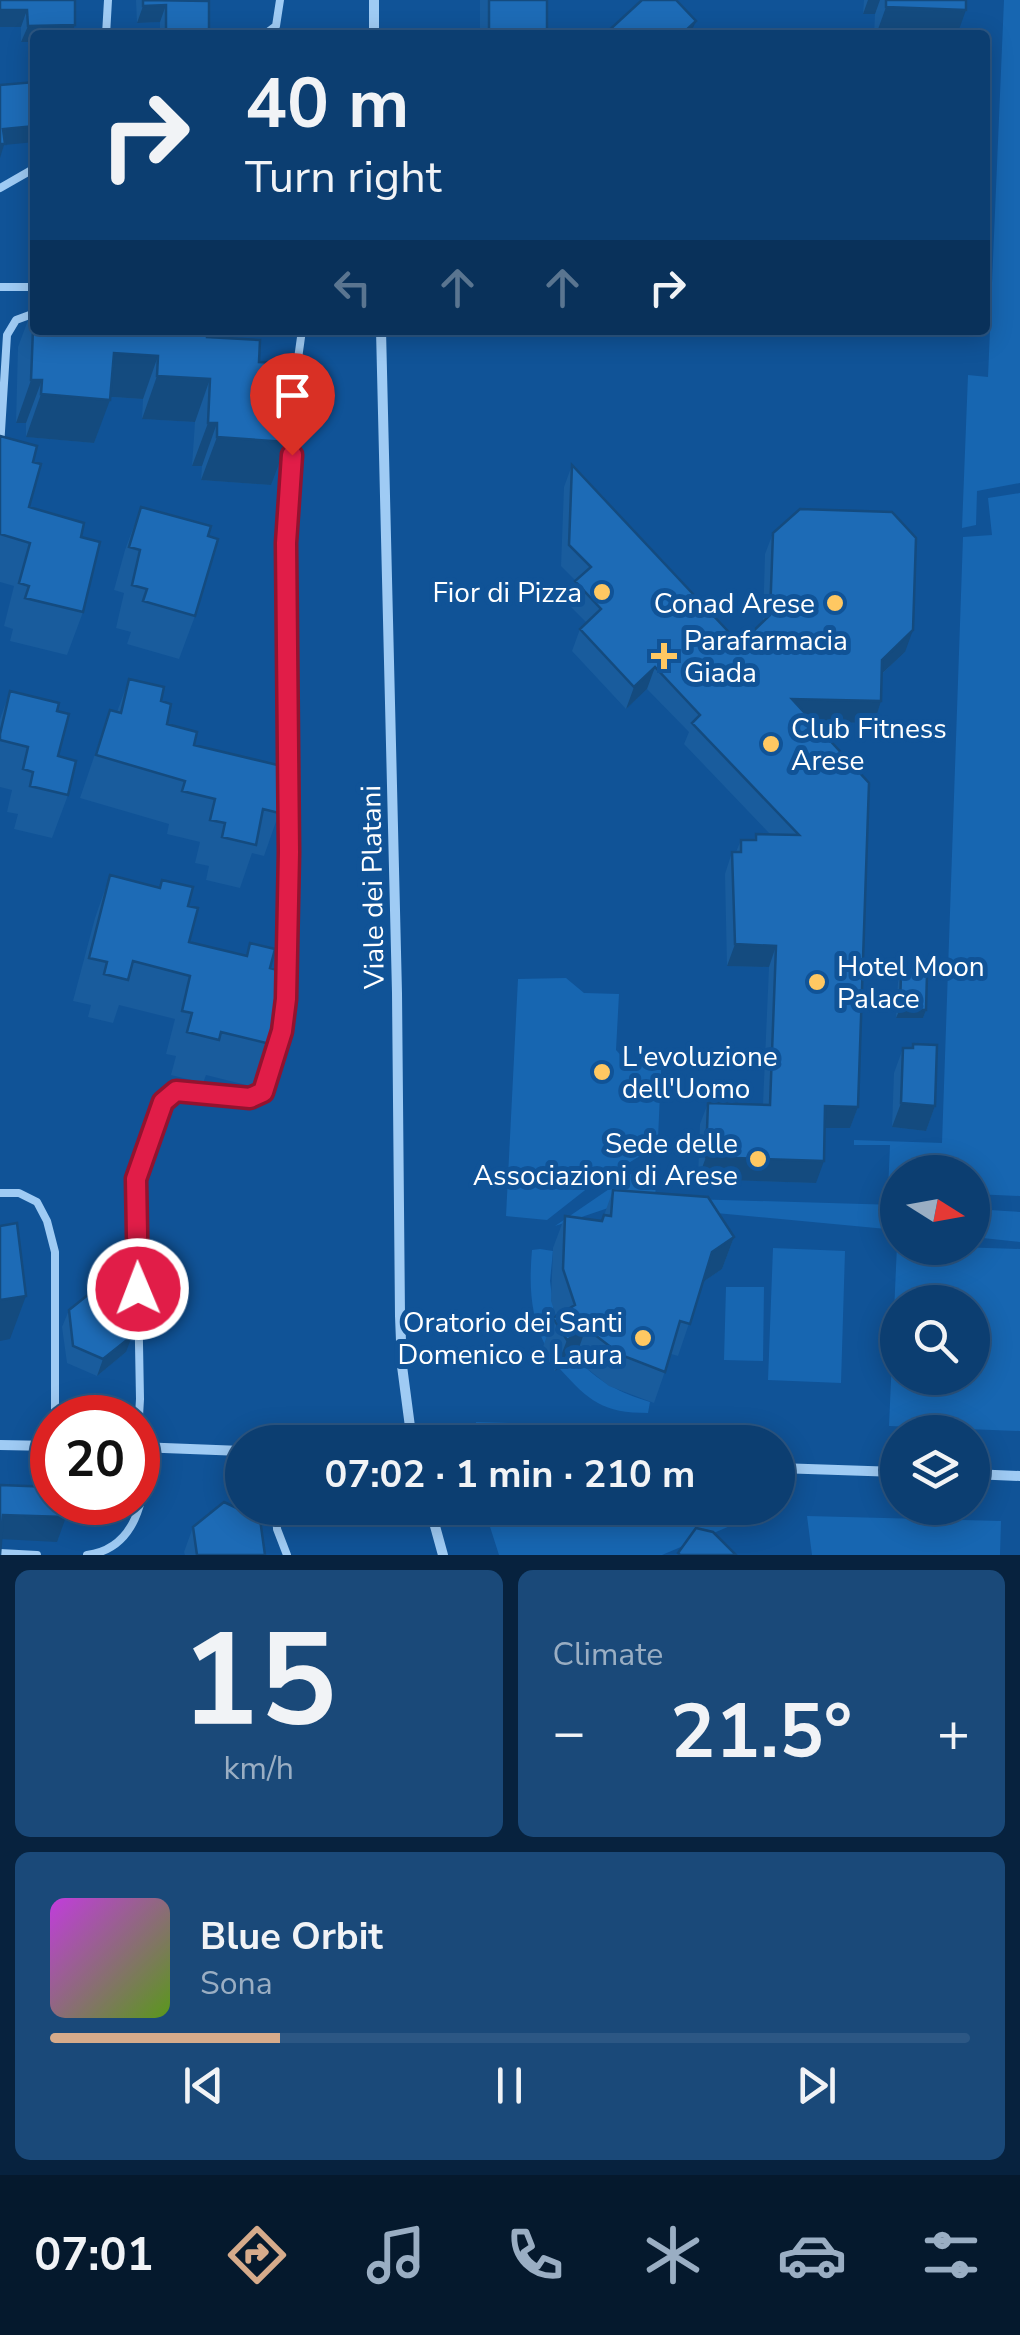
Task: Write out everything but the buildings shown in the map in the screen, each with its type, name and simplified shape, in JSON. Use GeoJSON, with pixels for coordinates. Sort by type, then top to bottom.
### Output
{"type":"FeatureCollection","features":[{"type":"Feature","properties":{"kind":"street"},"geometry":{"type":"LineString","coordinates":[[374,0],[374,30]]}},
{"type":"Feature","properties":{"kind":"street","name":"Viale dei Platani"},"geometry":{"type":"LineString","coordinates":[[381,335],[398,1011],[400,1316],[410,1425]]}},
{"type":"Feature","properties":{"kind":"street"},"geometry":{"type":"LineString","coordinates":[[0,1445],[30,1446]]}},
{"type":"Feature","properties":{"kind":"street"},"geometry":{"type":"LineString","coordinates":[[160,1448],[225,1450]]}},
{"type":"Feature","properties":{"kind":"street"},"geometry":{"type":"LineString","coordinates":[[795,1469],[880,1471]]}},
{"type":"Feature","properties":{"kind":"street"},"geometry":{"type":"LineString","coordinates":[[990,1475],[1020,1476]]}},
{"type":"Feature","properties":{"kind":"street"},"geometry":{"type":"LineString","coordinates":[[435,1525],[443,1555]]}},
{"type":"Feature","properties":{"kind":"lane"},"geometry":{"type":"LineString","coordinates":[[106,30],[108,0]]}},
{"type":"Feature","properties":{"kind":"lane"},"geometry":{"type":"LineString","coordinates":[[271,30],[276,26],[280,0]]}},
{"type":"Feature","properties":{"kind":"lane"},"geometry":{"type":"LineString","coordinates":[[0,188],[30,171]]}},
{"type":"Feature","properties":{"kind":"lane"},"geometry":{"type":"LineString","coordinates":[[0,287],[30,287]]}},
{"type":"Feature","properties":{"kind":"lane"},"geometry":{"type":"LineString","coordinates":[[0,447],[8,335],[16,320],[30,315]]}},
{"type":"Feature","properties":{"kind":"lane"},"geometry":{"type":"LineString","coordinates":[[140,1395],[136,1179],[163,1102],[176,1091],[250,1098],[263,1092],[282,1031],[289,852],[286,543],[301,335]]}},
{"type":"Feature","properties":{"kind":"lane"},"geometry":{"type":"LineString","coordinates":[[0,1193],[19,1194],[37,1202],[47,1221],[55,1252],[55,1395]]}},
{"type":"Feature","properties":{"kind":"lane"},"geometry":{"type":"LineString","coordinates":[[87,1555],[106,1552],[126,1537],[131,1525]]}},
{"type":"Feature","properties":{"kind":"lane"},"geometry":{"type":"LineString","coordinates":[[277,1525],[287,1555]]}},
{"type":"Feature","properties":{"kind":"lane"},"geometry":{"type":"LineString","coordinates":[[0,1553],[37,1555]]}},
{"type":"Feature","properties":{"kind":"shaded area"},"geometry":{"type":"Polygon","coordinates":[[[1004,0],[1020,0],[1020,483],[977,491],[976,525],[962,528],[968,375],[988,377],[1004,0]]]}},
{"type":"Feature","properties":{"kind":"shaded area"},"geometry":{"type":"Polygon","coordinates":[[[1020,493],[1020,1196],[990,1195],[990,1155],[890,1155],[890,1145],[854,1145],[854,1140],[942,1143],[963,537],[992,535],[988,498],[1020,493]]]}},
{"type":"Feature","properties":{"kind":"shaded area"},"geometry":{"type":"Polygon","coordinates":[[[566,978],[584,993],[619,994],[616,1050],[626,1061],[646,1061],[654,1070],[661,1070],[658,1139],[640,1156],[589,1187],[547,1220],[506,1216],[518,979],[566,978]]]}},
{"type":"Feature","properties":{"kind":"shaded area"},"geometry":{"type":"Polygon","coordinates":[[[657,1166],[655,1198],[880,1205],[880,1228],[620,1204],[555,1226],[634,1172],[657,1166]]]}},
{"type":"Feature","properties":{"kind":"shaded area"},"geometry":{"type":"Polygon","coordinates":[[[990,1210],[1020,1212],[1020,1242],[990,1239],[990,1210]]]}},
{"type":"Feature","properties":{"kind":"shaded area"},"geometry":{"type":"Polygon","coordinates":[[[773,1248],[845,1251],[841,1383],[768,1380],[773,1248]]]}},
{"type":"Feature","properties":{"kind":"shaded area"},"geometry":{"type":"Polygon","coordinates":[[[990,1248],[1020,1249],[1020,1431],[990,1430],[990,1415],[889,1415],[890,1395],[990,1395],[990,1285],[895,1285],[896,1265],[990,1265],[990,1248]]]}},
{"type":"Feature","properties":{"kind":"shaded area"},"geometry":{"type":"Polygon","coordinates":[[[532,1250],[553,1251],[550,1281],[555,1320],[546,1347],[537,1324],[531,1288],[532,1250]]]}},
{"type":"Feature","properties":{"kind":"shaded area"},"geometry":{"type":"Polygon","coordinates":[[[726,1287],[764,1287],[763,1361],[724,1360],[726,1287]]]}},
{"type":"Feature","properties":{"kind":"shaded area"},"geometry":{"type":"Polygon","coordinates":[[[577,1358],[610,1386],[650,1402],[648,1413],[619,1411],[589,1397],[560,1369],[577,1358]]]}},
{"type":"Feature","properties":{"kind":"shaded area"},"geometry":{"type":"Polygon","coordinates":[[[476,1422],[585,1425],[476,1425],[476,1422]]]}},
{"type":"Feature","properties":{"kind":"shaded area"},"geometry":{"type":"Polygon","coordinates":[[[807,1516],[880,1518],[880,1525],[990,1525],[990,1521],[1001,1521],[1000,1555],[812,1555],[807,1516]]]}},
{"type":"Feature","properties":{"kind":"shaded area"},"geometry":{"type":"Polygon","coordinates":[[[489,1525],[731,1525],[662,1555],[499,1555],[489,1525]]]}},
{"type":"Feature","properties":{"kind":"place","name":"Fior di Pizza"},"geometry":{"type":"Point","coordinates":[602,592]}},
{"type":"Feature","properties":{"kind":"place","name":"Conad Arese"},"geometry":{"type":"Point","coordinates":[835,603]}},
{"type":"Feature","properties":{"kind":"place","name":"Parafarmacia Giada"},"geometry":{"type":"Point","coordinates":[664,656]}},
{"type":"Feature","properties":{"kind":"place","name":"Club Fitness Arese"},"geometry":{"type":"Point","coordinates":[771,744]}},
{"type":"Feature","properties":{"kind":"place","name":"Hotel Moon Palace"},"geometry":{"type":"Point","coordinates":[817,982]}},
{"type":"Feature","properties":{"kind":"place","name":"L'evoluzione dell'Uomo"},"geometry":{"type":"Point","coordinates":[602,1072]}},
{"type":"Feature","properties":{"kind":"place","name":"Sede delle Associazioni di Arese"},"geometry":{"type":"Point","coordinates":[758,1159]}},
{"type":"Feature","properties":{"kind":"place","name":"Oratorio dei Santi Domenico e Laura"},"geometry":{"type":"Point","coordinates":[643,1338]}},
{"type":"Feature","properties":{"kind":"route"},"geometry":{"type":"LineString","coordinates":[[138,1289],[136,1179],[163,1102],[176,1091],[250,1098],[263,1092],[282,1031],[289,852],[286,543],[292,455]]}}]}
